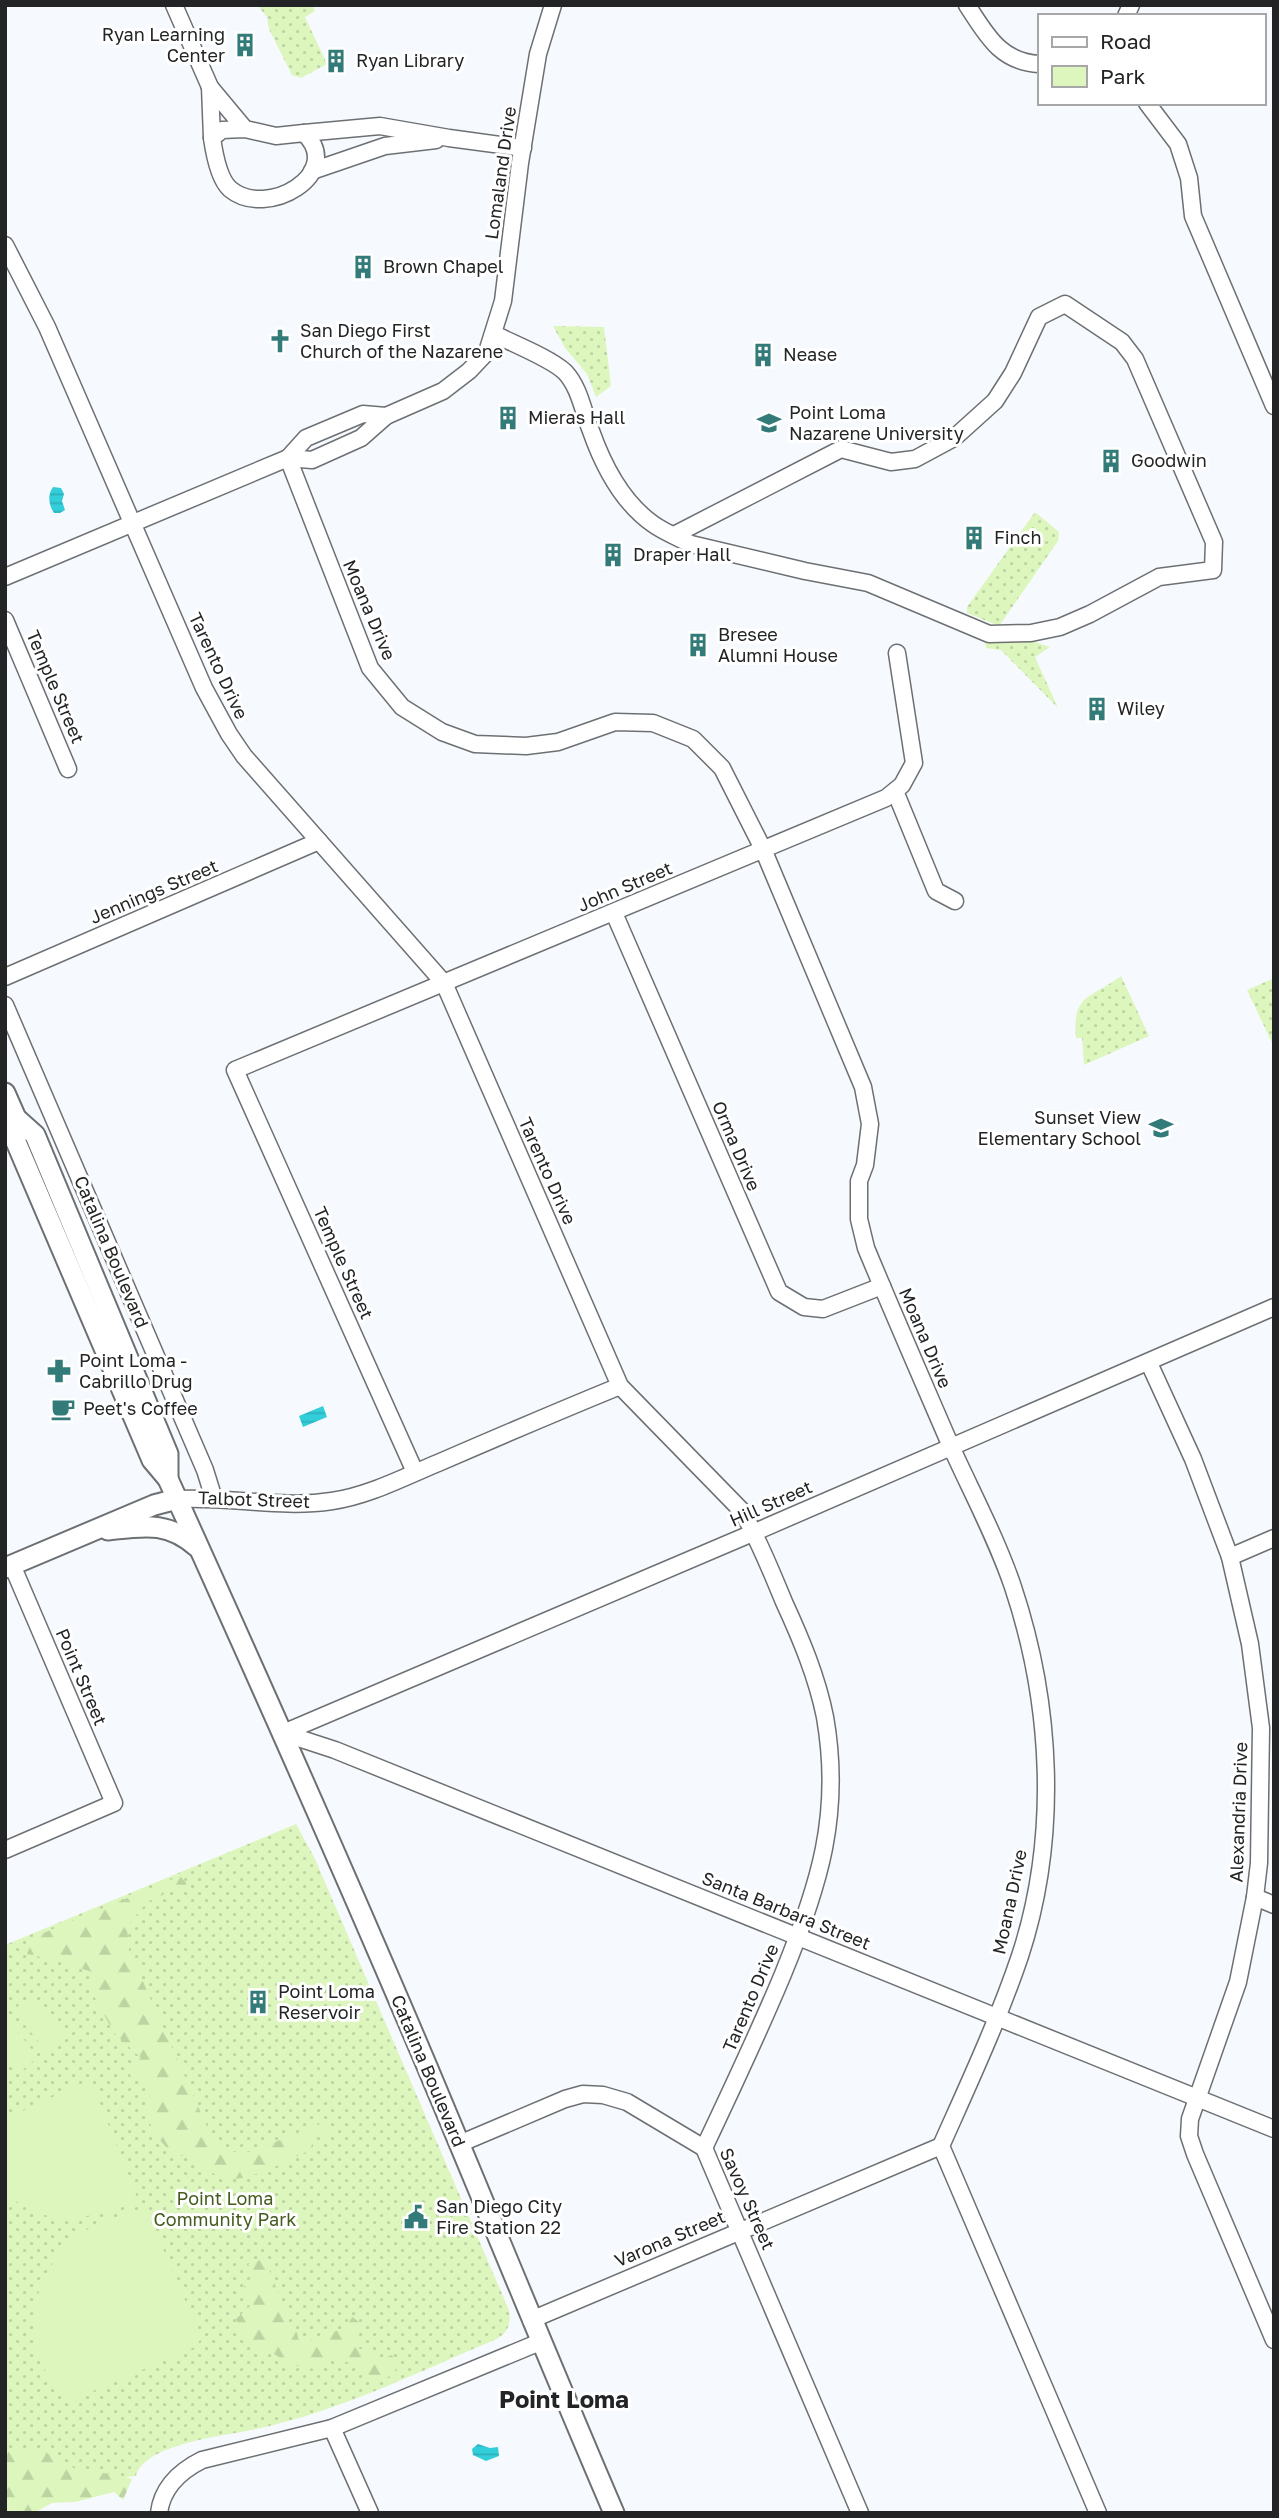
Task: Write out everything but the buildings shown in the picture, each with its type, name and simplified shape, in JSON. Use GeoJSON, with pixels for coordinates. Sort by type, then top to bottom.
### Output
{"type":"FeatureCollection","features":[{"type":"Feature","properties":{"kind":"main road","name":"Catalina Boulevard"},"geometry":{"type":"LineString","coordinates":[[5,1093],[16,1118],[35,1136],[62,1198],[169,1454],[168,1479]]}},
{"type":"Feature","properties":{"kind":"main road","name":"Catalina Boulevard"},"geometry":{"type":"LineString","coordinates":[[16,1118],[16,1142],[28,1173],[152,1460],[168,1479],[283,1733],[614,2513]]}},
{"type":"Feature","properties":{"kind":"main road"},"geometry":{"type":"LineString","coordinates":[[5,1165],[19,1167],[28,1173]]}},
{"type":"Feature","properties":{"kind":"main road","name":"Talbot Street"},"geometry":{"type":"LineString","coordinates":[[8,1567],[153,1504],[177,1499]]}},
{"type":"Feature","properties":{"kind":"main road"},"geometry":{"type":"LineString","coordinates":[[89,1532],[155,1527],[182,1534],[201,1551]]}},
{"type":"Feature","properties":{"kind":"street"},"geometry":{"type":"LineString","coordinates":[[174,5],[210,86],[246,129]]}},
{"type":"Feature","properties":{"kind":"street","name":"Lomaland Drive"},"geometry":{"type":"LineString","coordinates":[[5,577],[288,458],[315,459],[361,438],[386,416],[443,391],[487,352],[503,301],[538,54],[554,5]]}},
{"type":"Feature","properties":{"kind":"street"},"geometry":{"type":"LineString","coordinates":[[967,5],[993,44],[1003,52],[1031,64],[1038,64]]}},
{"type":"Feature","properties":{"kind":"street"},"geometry":{"type":"LineString","coordinates":[[210,86],[215,158],[229,188],[249,199],[271,199],[296,189],[312,171],[317,163],[314,142],[304,133]]}},
{"type":"Feature","properties":{"kind":"street"},"geometry":{"type":"LineString","coordinates":[[1149,105],[1178,144],[1189,178],[1193,216],[1274,406]]}},
{"type":"Feature","properties":{"kind":"street"},"geometry":{"type":"LineString","coordinates":[[212,138],[222,130],[246,129],[276,136],[380,126],[523,148]]}},
{"type":"Feature","properties":{"kind":"street"},"geometry":{"type":"LineString","coordinates":[[312,171],[385,146],[449,138]]}},
{"type":"Feature","properties":{"kind":"street","name":"Tarento Drive"},"geometry":{"type":"LineString","coordinates":[[5,245],[47,327],[204,688],[229,734],[261,776],[444,983],[620,1386],[742,1511],[755,1532],[805,1648],[819,1691],[828,1739],[831,1781],[825,1850],[798,1937],[757,2037],[704,2148]]}},
{"type":"Feature","properties":{"kind":"street"},"geometry":{"type":"LineString","coordinates":[[494,334],[547,359],[565,373],[578,393],[602,457],[622,493],[636,510],[654,525],[674,535],[705,547],[868,583],[989,634],[1031,633],[1060,627],[1090,614],[1159,576],[1213,570],[1214,542],[1135,359],[1122,342],[1065,304],[1039,317],[1013,373],[995,401],[954,438],[915,459],[891,462],[841,449],[674,535]]}},
{"type":"Feature","properties":{"kind":"street","name":"Moana Drive"},"geometry":{"type":"LineString","coordinates":[[288,458],[370,668],[402,707],[442,732],[475,744],[526,747],[558,742],[615,722],[653,723],[692,739],[722,768],[763,849],[863,1087],[870,1124],[865,1165],[859,1181],[859,1219],[866,1248],[1012,1584],[1033,1664],[1044,1730],[1044,1831],[1034,1895],[1020,1954],[997,2017],[941,2146]]}},
{"type":"Feature","properties":{"kind":"street","name":"Temple Street"},"geometry":{"type":"LineString","coordinates":[[5,620],[68,769]]}},
{"type":"Feature","properties":{"kind":"street","name":"John Street"},"geometry":{"type":"LineString","coordinates":[[235,1070],[886,798],[902,785],[914,763],[897,653]]}},
{"type":"Feature","properties":{"kind":"street"},"geometry":{"type":"LineString","coordinates":[[895,791],[936,891],[955,901]]}},
{"type":"Feature","properties":{"kind":"street","name":"Jennings Street"},"geometry":{"type":"LineString","coordinates":[[5,977],[319,841]]}},
{"type":"Feature","properties":{"kind":"street","name":"Orma Drive"},"geometry":{"type":"LineString","coordinates":[[614,913],[779,1292],[804,1307],[824,1309],[882,1286]]}},
{"type":"Feature","properties":{"kind":"street","name":"Catalina Boulevard"},"geometry":{"type":"LineString","coordinates":[[5,1005],[205,1470],[214,1499]]}},
{"type":"Feature","properties":{"kind":"street","name":"Temple Street"},"geometry":{"type":"LineString","coordinates":[[235,1070],[415,1472]]}},
{"type":"Feature","properties":{"kind":"street","name":"Hill Street"},"geometry":{"type":"LineString","coordinates":[[283,1733],[1274,1307]]}},
{"type":"Feature","properties":{"kind":"street","name":"Alexandria Drive"},"geometry":{"type":"LineString","coordinates":[[1149,1363],[1193,1460],[1230,1557],[1250,1644],[1261,1728],[1259,1863],[1255,1897],[1238,1982],[1196,2098],[1189,2136],[1274,2340]]}},
{"type":"Feature","properties":{"kind":"street","name":"Talbot Street"},"geometry":{"type":"LineString","coordinates":[[177,1499],[283,1504],[336,1501],[366,1492],[620,1386]]}},
{"type":"Feature","properties":{"kind":"street"},"geometry":{"type":"LineString","coordinates":[[1230,1557],[1274,1538]]}},
{"type":"Feature","properties":{"kind":"street","name":"Point Street"},"geometry":{"type":"LineString","coordinates":[[5,1850],[114,1804],[8,1567]]}},
{"type":"Feature","properties":{"kind":"street","name":"Santa Barbara Street"},"geometry":{"type":"LineString","coordinates":[[283,1733],[348,1755],[1274,2129]]}},
{"type":"Feature","properties":{"kind":"street"},"geometry":{"type":"LineString","coordinates":[[1255,1897],[1274,1905]]}},
{"type":"Feature","properties":{"kind":"street","name":"Savoy Street"},"geometry":{"type":"LineString","coordinates":[[459,2144],[565,2099],[593,2094],[627,2102],[704,2148],[860,2513]]}},
{"type":"Feature","properties":{"kind":"street"},"geometry":{"type":"LineString","coordinates":[[941,2146],[1098,2513]]}},
{"type":"Feature","properties":{"kind":"street","name":"Varona Street"},"geometry":{"type":"LineString","coordinates":[[531,2320],[941,2146]]}},
{"type":"Feature","properties":{"kind":"street"},"geometry":{"type":"LineString","coordinates":[[159,2513],[163,2496],[170,2484],[202,2460],[332,2428],[540,2342]]}},
{"type":"Feature","properties":{"kind":"street"},"geometry":{"type":"LineString","coordinates":[[332,2428],[370,2513]]}},
{"type":"Feature","properties":{"kind":"green space"},"geometry":{"type":"Polygon","coordinates":[[[257,5],[312,5],[315,11],[305,17],[327,64],[301,78],[292,75],[269,29],[267,17],[257,5]]]}},
{"type":"Feature","properties":{"kind":"green space"},"geometry":{"type":"Polygon","coordinates":[[[553,326],[604,327],[611,386],[596,397],[587,374],[565,348],[553,326]]]}},
{"type":"Feature","properties":{"kind":"green space"},"geometry":{"type":"Polygon","coordinates":[[[1035,512],[1059,532],[1058,541],[999,626],[967,613],[967,607],[1035,512]]]}},
{"type":"Feature","properties":{"kind":"green space"},"geometry":{"type":"Polygon","coordinates":[[[985,640],[1029,640],[1050,647],[1035,657],[1058,708],[1001,650],[986,648],[985,640]]]}},
{"type":"Feature","properties":{"kind":"green space"},"geometry":{"type":"Polygon","coordinates":[[[1121,976],[1149,1036],[1084,1065],[1082,1038],[1076,1038],[1077,1013],[1086,999],[1121,976]]]}},
{"type":"Feature","properties":{"kind":"green space"},"geometry":{"type":"Polygon","coordinates":[[[1274,978],[1274,1047],[1247,990],[1274,978]]]}},
{"type":"Feature","properties":{"kind":"green space","name":"Point Loma Community Park"},"geometry":{"type":"Polygon","coordinates":[[[296,1824],[315,1859],[509,2310],[508,2327],[497,2339],[346,2402],[283,2423],[169,2449],[142,2465],[136,2476],[5,2493],[5,1945],[296,1824]]]}},
{"type":"Feature","properties":{"kind":"green space"},"geometry":{"type":"Polygon","coordinates":[[[180,1876],[187,1884],[147,1902],[127,1927],[129,1950],[212,2138],[231,2152],[250,2152],[327,2121],[330,2127],[328,2132],[312,2140],[313,2149],[247,2177],[227,2179],[189,2155],[175,2157],[159,2139],[148,2120],[150,2084],[131,2079],[129,2066],[141,2058],[114,2033],[89,1987],[95,1973],[27,1954],[34,1937],[180,1876]]]}},
{"type":"Feature","properties":{"kind":"green space"},"geometry":{"type":"Polygon","coordinates":[[[32,1995],[65,2036],[46,2051],[13,2010],[32,1995]]]}},
{"type":"Feature","properties":{"kind":"green space"},"geometry":{"type":"Polygon","coordinates":[[[5,2016],[38,2057],[19,2073],[5,2055],[5,2016]]]}},
{"type":"Feature","properties":{"kind":"green space"},"geometry":{"type":"Polygon","coordinates":[[[83,2083],[94,2088],[138,2200],[104,2212],[69,2218],[35,2212],[5,2191],[5,2119],[83,2083]]]}},
{"type":"Feature","properties":{"kind":"green space"},"geometry":{"type":"Polygon","coordinates":[[[145,2207],[201,2337],[197,2346],[68,2402],[55,2388],[37,2356],[34,2317],[40,2285],[54,2261],[83,2231],[145,2207]]]}},
{"type":"Feature","properties":{"kind":"green space"},"geometry":{"type":"Polygon","coordinates":[[[260,2260],[268,2266],[300,2345],[343,2328],[351,2316],[359,2322],[356,2349],[369,2349],[378,2360],[392,2355],[398,2367],[390,2376],[373,2384],[355,2363],[330,2360],[320,2370],[291,2365],[271,2352],[260,2350],[242,2336],[236,2319],[250,2306],[242,2289],[254,2274],[248,2264],[260,2260]]]}},
{"type":"Feature","properties":{"kind":"green space"},"geometry":{"type":"Polygon","coordinates":[[[5,2449],[40,2449],[79,2471],[114,2474],[132,2479],[123,2500],[114,2492],[75,2502],[52,2503],[34,2513],[5,2513],[5,2449]]]}},
{"type":"Feature","properties":{"kind":"water"},"geometry":{"type":"Polygon","coordinates":[[[53,487],[61,488],[64,494],[62,501],[65,510],[60,513],[54,513],[50,504],[49,497],[53,487]]]}},
{"type":"Feature","properties":{"kind":"water"},"geometry":{"type":"Polygon","coordinates":[[[323,1406],[327,1417],[303,1427],[299,1416],[323,1406]]]}},
{"type":"Feature","properties":{"kind":"water"},"geometry":{"type":"Polygon","coordinates":[[[478,2444],[490,2448],[498,2447],[499,2456],[486,2461],[473,2455],[472,2449],[478,2444]]]}},
{"type":"Feature","properties":{"kind":"place","name":"Ryan Learning Center"},"geometry":{"type":"Point","coordinates":[245,45]}},
{"type":"Feature","properties":{"kind":"place","name":"Ryan Library"},"geometry":{"type":"Point","coordinates":[336,61]}},
{"type":"Feature","properties":{"kind":"place","name":"Brown Chapel"},"geometry":{"type":"Point","coordinates":[363,267]}},
{"type":"Feature","properties":{"kind":"place","name":"San Diego First Church of the Nazarene"},"geometry":{"type":"Point","coordinates":[280,341]}},
{"type":"Feature","properties":{"kind":"place","name":"Nease"},"geometry":{"type":"Point","coordinates":[763,355]}},
{"type":"Feature","properties":{"kind":"place","name":"Mieras Hall"},"geometry":{"type":"Point","coordinates":[508,418]}},
{"type":"Feature","properties":{"kind":"place","name":"Point Loma Nazarene University"},"geometry":{"type":"Point","coordinates":[769,423]}},
{"type":"Feature","properties":{"kind":"place","name":"Goodwin"},"geometry":{"type":"Point","coordinates":[1111,461]}},
{"type":"Feature","properties":{"kind":"place","name":"Finch"},"geometry":{"type":"Point","coordinates":[974,538]}},
{"type":"Feature","properties":{"kind":"place","name":"Draper Hall"},"geometry":{"type":"Point","coordinates":[613,555]}},
{"type":"Feature","properties":{"kind":"place","name":"Bresee Alumni House"},"geometry":{"type":"Point","coordinates":[698,645]}},
{"type":"Feature","properties":{"kind":"place","name":"Wiley"},"geometry":{"type":"Point","coordinates":[1097,709]}},
{"type":"Feature","properties":{"kind":"place","name":"Sunset View Elementary School"},"geometry":{"type":"Point","coordinates":[1161,1128]}},
{"type":"Feature","properties":{"kind":"place","name":"Point Loma - Cabrillo Drug"},"geometry":{"type":"Point","coordinates":[59,1371]}},
{"type":"Feature","properties":{"kind":"place","name":"Peet's Coffee"},"geometry":{"type":"Point","coordinates":[63,1409]}},
{"type":"Feature","properties":{"kind":"place","name":"Point Loma Reservoir"},"geometry":{"type":"Point","coordinates":[258,2002]}},
{"type":"Feature","properties":{"kind":"place","name":"San Diego City Fire Station 22"},"geometry":{"type":"Point","coordinates":[416,2217]}},
{"type":"Feature","properties":{"kind":"district","name":"Point Loma"},"geometry":{"type":"Point","coordinates":[564,2400]}}]}
